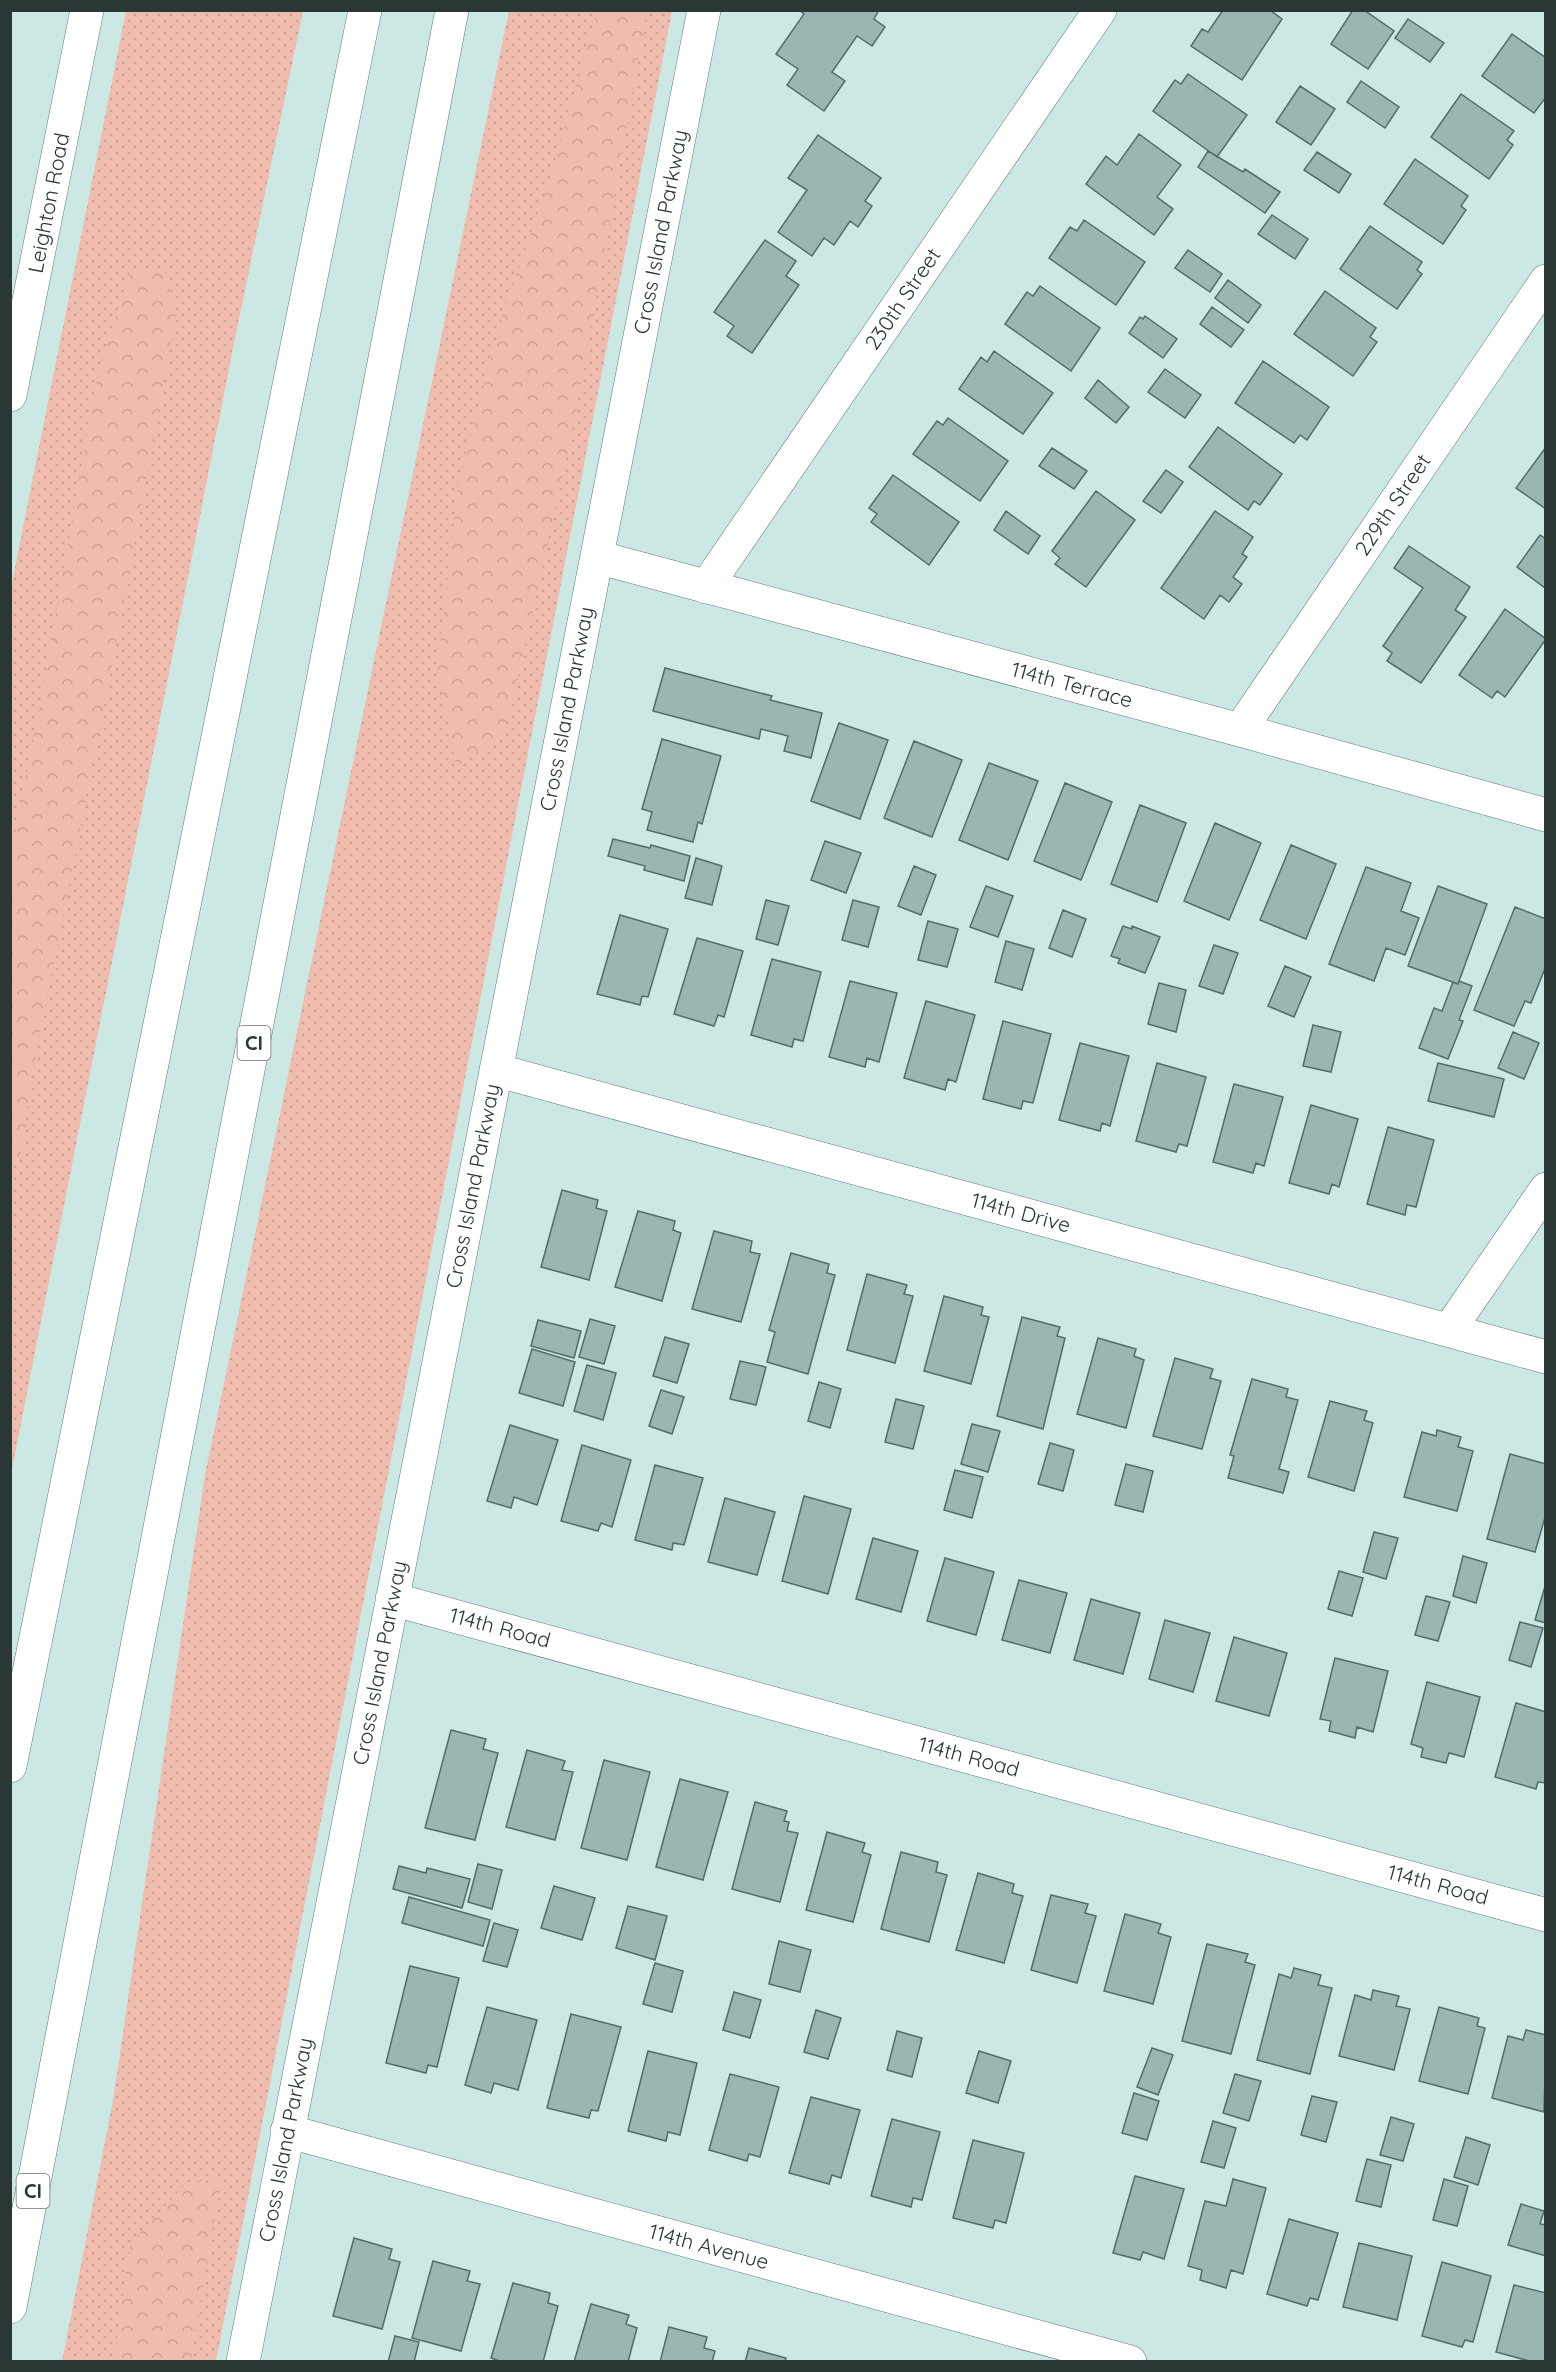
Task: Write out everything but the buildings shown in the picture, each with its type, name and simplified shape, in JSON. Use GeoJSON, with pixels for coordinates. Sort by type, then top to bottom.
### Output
{"type":"FeatureCollection","features":[{"type":"Feature","properties":{"kind":"main road","name":"Leighton Road"},"geometry":{"type":"LineString","coordinates":[[10,395],[87,10]]}},
{"type":"Feature","properties":{"kind":"main road"},"geometry":{"type":"LineString","coordinates":[[10,1766],[365,10]]}},
{"type":"Feature","properties":{"kind":"main road","name":"CI"},"geometry":{"type":"LineString","coordinates":[[10,2307],[452,10]]}},
{"type":"Feature","properties":{"kind":"main road","name":"Cross Island Parkway"},"geometry":{"type":"LineString","coordinates":[[243,2361],[704,10]]}},
{"type":"Feature","properties":{"kind":"main road","name":"230th Street"},"geometry":{"type":"LineString","coordinates":[[706,587],[1100,10]]}},
{"type":"Feature","properties":{"kind":"main road","name":"229th Street"},"geometry":{"type":"LineString","coordinates":[[1240,730],[1545,281]]}},
{"type":"Feature","properties":{"kind":"main road","name":"114th Terrace"},"geometry":{"type":"LineString","coordinates":[[597,557],[1240,730],[1545,815]]}},
{"type":"Feature","properties":{"kind":"main road","name":"114th Drive"},"geometry":{"type":"LineString","coordinates":[[496,1070],[1545,1357]]}},
{"type":"Feature","properties":{"kind":"main road"},"geometry":{"type":"LineString","coordinates":[[1449,1330],[1545,1189]]}},
{"type":"Feature","properties":{"kind":"main road","name":"114th Road"},"geometry":{"type":"LineString","coordinates":[[392,1599],[1545,1915]]}},
{"type":"Feature","properties":{"kind":"main road","name":"114th Avenue"},"geometry":{"type":"LineString","coordinates":[[287,2131],[1130,2361]]}},
{"type":"Feature","properties":{"kind":"green space"},"geometry":{"type":"Polygon","coordinates":[[[126,11],[303,11],[237,328],[11,1474],[11,588],[126,11]]]}},
{"type":"Feature","properties":{"kind":"green space"},"geometry":{"type":"Polygon","coordinates":[[[509,11],[672,11],[216,2361],[62,2362],[113,2101],[205,1475],[509,11]]]}},
{"type":"Feature","properties":{"kind":"green space"},"geometry":{"type":"Polygon","coordinates":[[[597,11],[647,11],[575,419],[506,732],[456,767],[437,668],[459,478],[504,310],[551,175],[597,11]]]}},
{"type":"Feature","properties":{"kind":"green space"},"geometry":{"type":"Polygon","coordinates":[[[130,270],[165,272],[176,315],[118,635],[30,1084],[23,1149],[11,1170],[11,855],[41,699],[97,376],[130,270]]]}},
{"type":"Feature","properties":{"kind":"green space"},"geometry":{"type":"Polygon","coordinates":[[[223,2179],[191,2361],[114,2361],[130,2244],[187,2182],[223,2179]]]}}]}
